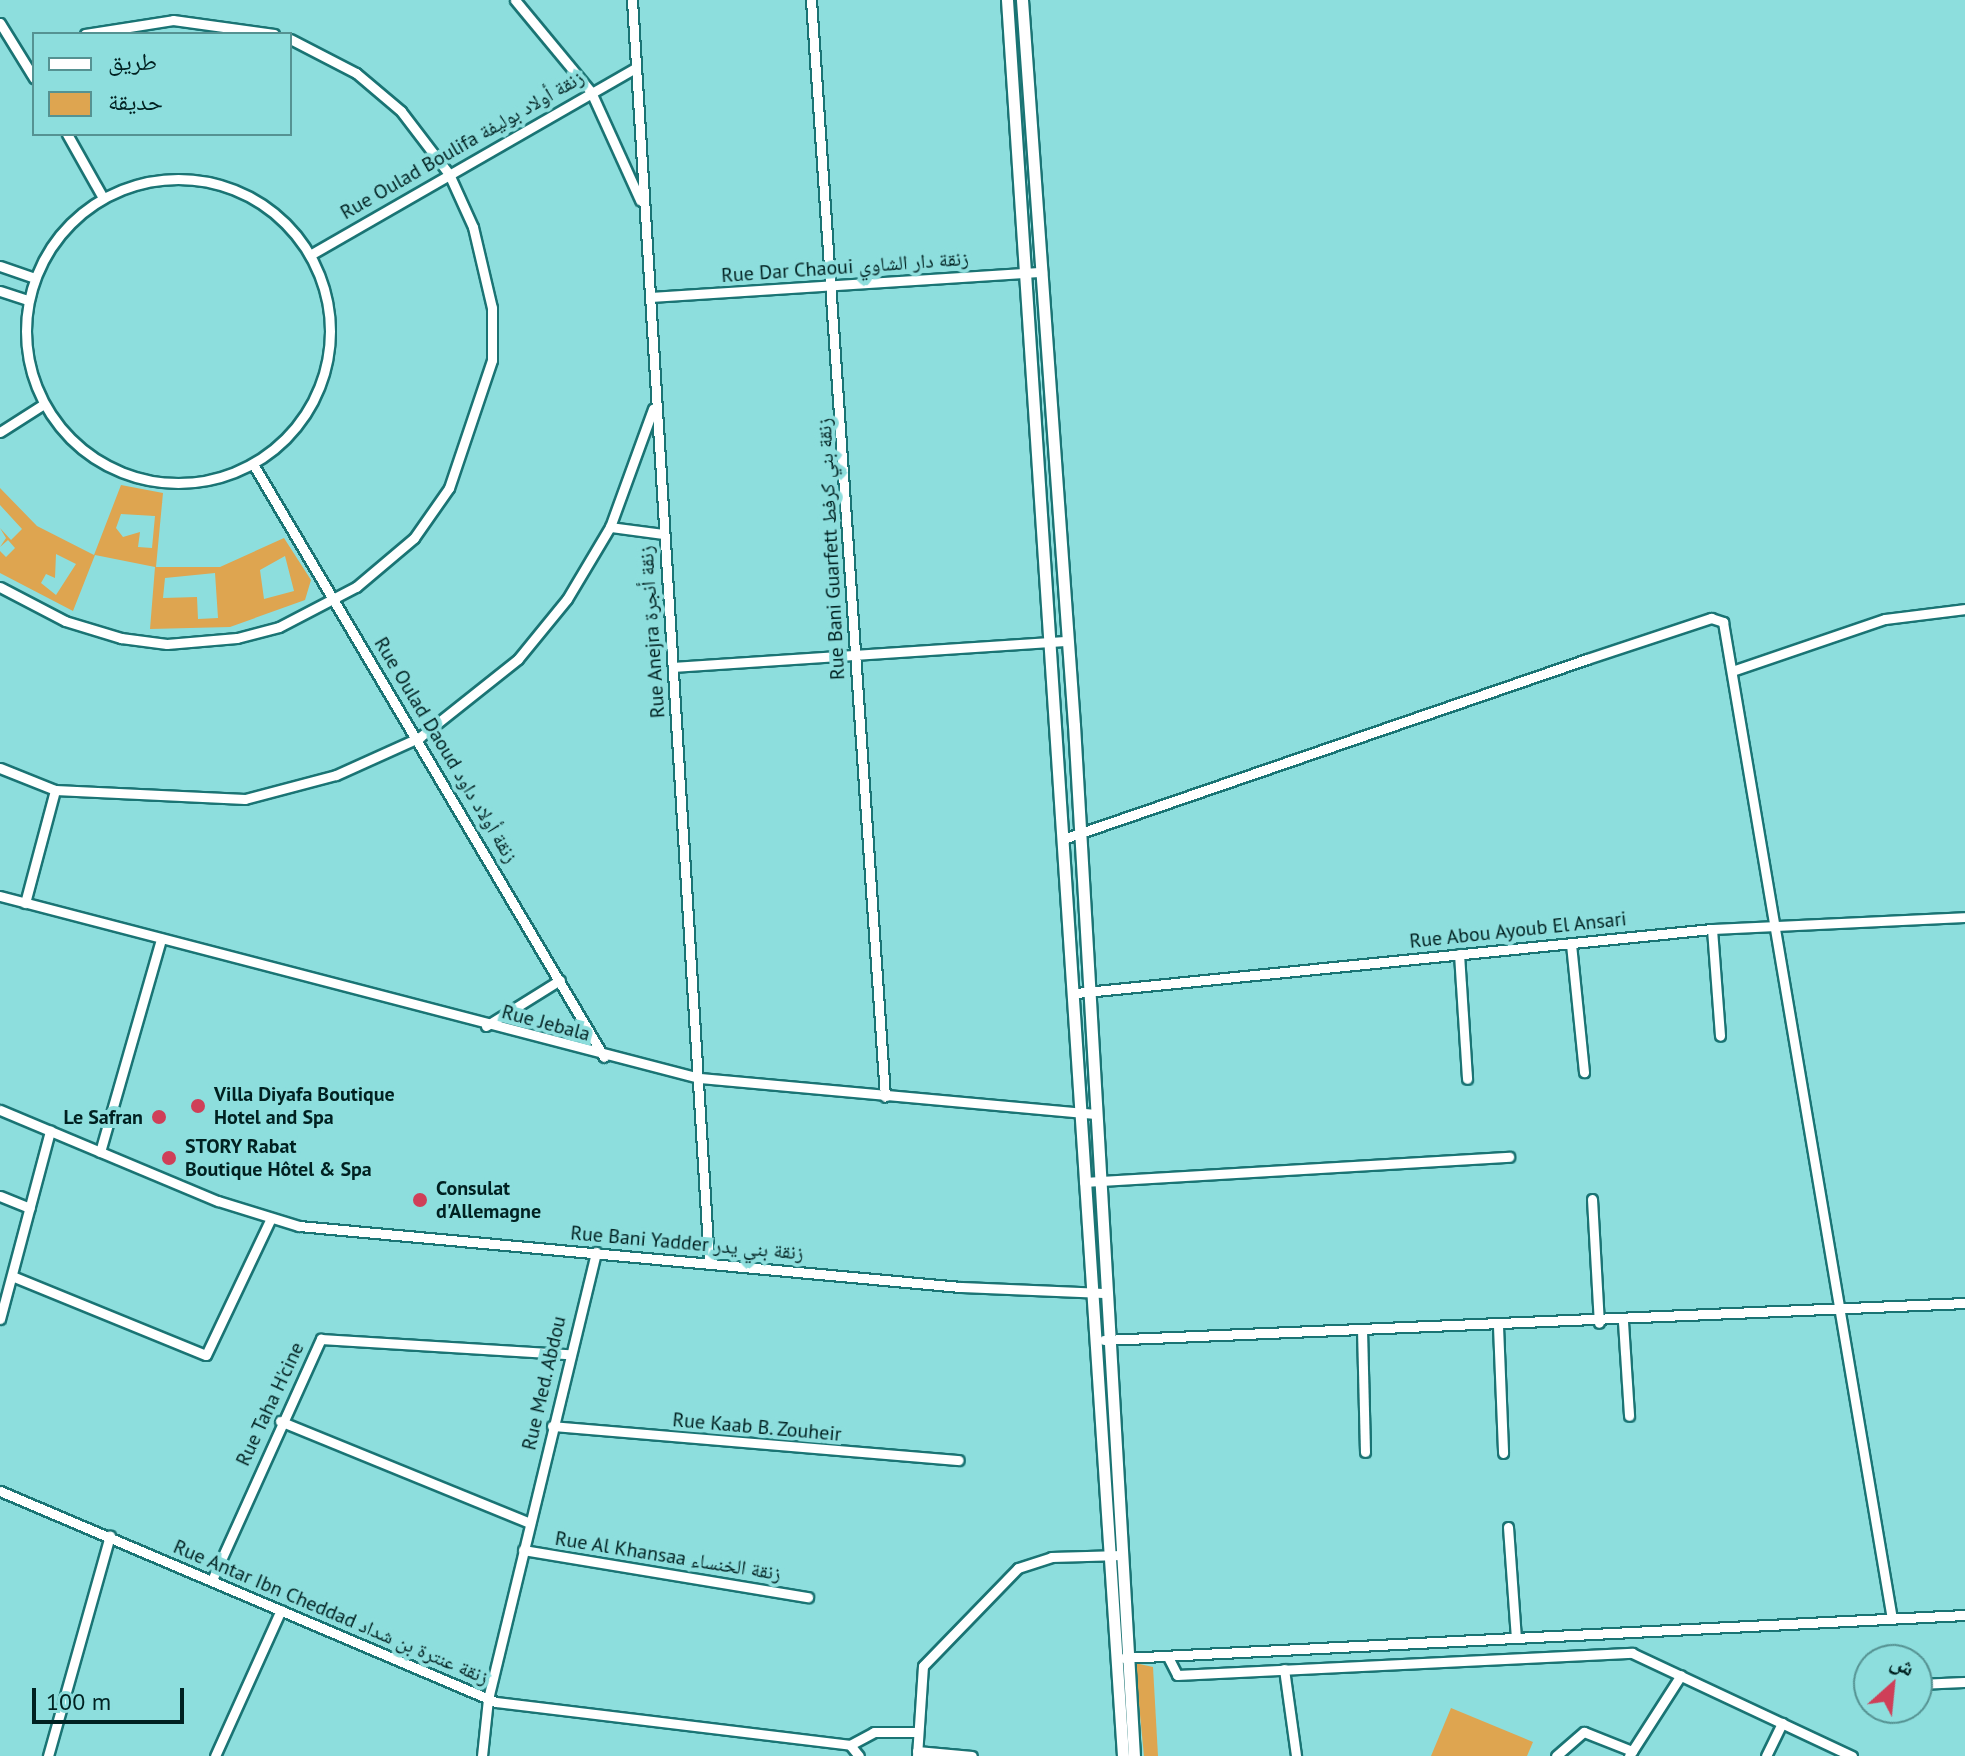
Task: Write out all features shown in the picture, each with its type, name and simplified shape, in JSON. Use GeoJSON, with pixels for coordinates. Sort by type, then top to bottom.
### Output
{"type":"FeatureCollection","features":[{"type":"Feature","properties":{"kind":"street"},"geometry":{"type":"LineString","coordinates":[[515,0],[591,92],[643,207]]}},
{"type":"Feature","properties":{"kind":"street","name":"Rue Anejra زنقة أنجرة"},"geometry":{"type":"LineString","coordinates":[[632,0],[709,1262]]}},
{"type":"Feature","properties":{"kind":"street","name":"Rue Bani Guarfett زنقة بني كرفط"},"geometry":{"type":"LineString","coordinates":[[811,0],[833,286],[885,1097]]}},
{"type":"Feature","properties":{"kind":"street"},"geometry":{"type":"LineString","coordinates":[[1007,0],[1076,993],[1092,1341],[1108,1556],[1134,1756]]}},
{"type":"Feature","properties":{"kind":"street"},"geometry":{"type":"LineString","coordinates":[[1022,0],[1081,834],[1107,1340],[1122,1555],[1123,1756]]}},
{"type":"Feature","properties":{"kind":"street"},"geometry":{"type":"LineString","coordinates":[[98,32],[173,20],[260,32]]}},
{"type":"Feature","properties":{"kind":"street"},"geometry":{"type":"LineString","coordinates":[[0,23],[32,75]]}},
{"type":"Feature","properties":{"kind":"street"},"geometry":{"type":"LineString","coordinates":[[0,587],[83,628],[167,644],[258,633],[335,601],[386,564],[435,511],[466,452],[489,382],[492,308],[473,227],[449,174],[375,87],[292,40]]}},
{"type":"Feature","properties":{"kind":"street"},"geometry":{"type":"LineString","coordinates":[[21,56],[32,52]]}},
{"type":"Feature","properties":{"kind":"street","name":"Rue Oulad Boulifa زنقة أولاد بوليفة"},"geometry":{"type":"LineString","coordinates":[[310,255],[634,69]]}},
{"type":"Feature","properties":{"kind":"street"},"geometry":{"type":"LineString","coordinates":[[68,136],[103,198]]}},
{"type":"Feature","properties":{"kind":"street"},"geometry":{"type":"LineString","coordinates":[[159,180],[218,184],[271,210],[310,255],[330,320],[320,387],[281,444],[253,464],[198,481],[153,481],[90,455],[44,404],[27,353],[28,300],[34,278],[69,224],[103,198],[159,180]]}},
{"type":"Feature","properties":{"kind":"street"},"geometry":{"type":"LineString","coordinates":[[0,266],[34,278]]}},
{"type":"Feature","properties":{"kind":"street","name":"Rue Dar Chaoui زنقة دار الشاوي"},"geometry":{"type":"LineString","coordinates":[[651,297],[1042,272]]}},
{"type":"Feature","properties":{"kind":"street"},"geometry":{"type":"LineString","coordinates":[[0,291],[28,300]]}},
{"type":"Feature","properties":{"kind":"street"},"geometry":{"type":"LineString","coordinates":[[0,768],[55,790],[245,799],[336,775],[420,737],[518,659],[610,527],[655,403]]}},
{"type":"Feature","properties":{"kind":"street"},"geometry":{"type":"LineString","coordinates":[[0,432],[44,404]]}},
{"type":"Feature","properties":{"kind":"street","name":"Rue Oulad Daoud زنقة أولاد داود"},"geometry":{"type":"LineString","coordinates":[[253,464],[420,737],[604,1057]]}},
{"type":"Feature","properties":{"kind":"street"},"geometry":{"type":"LineString","coordinates":[[610,527],[663,534]]}},
{"type":"Feature","properties":{"kind":"street"},"geometry":{"type":"LineString","coordinates":[[1735,670],[1885,619],[1965,609]]}},
{"type":"Feature","properties":{"kind":"street"},"geometry":{"type":"LineString","coordinates":[[1066,838],[1711,618],[1725,626],[1735,670],[1772,925],[1892,1619]]}},
{"type":"Feature","properties":{"kind":"street"},"geometry":{"type":"LineString","coordinates":[[673,667],[1068,641]]}},
{"type":"Feature","properties":{"kind":"street"},"geometry":{"type":"LineString","coordinates":[[25,903],[55,790]]}},
{"type":"Feature","properties":{"kind":"street","name":"Rue Jebala"},"geometry":{"type":"LineString","coordinates":[[0,896],[604,1057],[699,1078],[1096,1114]]}},
{"type":"Feature","properties":{"kind":"street","name":"Rue Abou Ayoub El Ansari"},"geometry":{"type":"LineString","coordinates":[[1076,993],[1712,929],[1965,917]]}},
{"type":"Feature","properties":{"kind":"street"},"geometry":{"type":"LineString","coordinates":[[1712,929],[1720,1036]]}},
{"type":"Feature","properties":{"kind":"street"},"geometry":{"type":"LineString","coordinates":[[100,1152],[161,939]]}},
{"type":"Feature","properties":{"kind":"street"},"geometry":{"type":"LineString","coordinates":[[1571,944],[1584,1072]]}},
{"type":"Feature","properties":{"kind":"street"},"geometry":{"type":"LineString","coordinates":[[1459,954],[1467,1079]]}},
{"type":"Feature","properties":{"kind":"street"},"geometry":{"type":"LineString","coordinates":[[486,1026],[560,980]]}},
{"type":"Feature","properties":{"kind":"street","name":"Rue Bani Yadder زنقة بني يدر"},"geometry":{"type":"LineString","coordinates":[[0,1110],[270,1220],[709,1262],[1105,1293]]}},
{"type":"Feature","properties":{"kind":"street"},"geometry":{"type":"LineString","coordinates":[[0,1319],[50,1131]]}},
{"type":"Feature","properties":{"kind":"street"},"geometry":{"type":"LineString","coordinates":[[1084,1182],[1509,1157]]}},
{"type":"Feature","properties":{"kind":"street"},"geometry":{"type":"LineString","coordinates":[[0,1196],[30,1208]]}},
{"type":"Feature","properties":{"kind":"street"},"geometry":{"type":"LineString","coordinates":[[1592,1199],[1599,1323]]}},
{"type":"Feature","properties":{"kind":"street"},"geometry":{"type":"LineString","coordinates":[[12,1276],[206,1355],[270,1220]]}},
{"type":"Feature","properties":{"kind":"street","name":"Rue Med. Abdou"},"geometry":{"type":"LineString","coordinates":[[482,1756],[488,1699],[596,1252]]}},
{"type":"Feature","properties":{"kind":"street"},"geometry":{"type":"LineString","coordinates":[[1092,1341],[1623,1322],[1965,1303]]}},
{"type":"Feature","properties":{"kind":"street"},"geometry":{"type":"LineString","coordinates":[[1623,1322],[1629,1416]]}},
{"type":"Feature","properties":{"kind":"street"},"geometry":{"type":"LineString","coordinates":[[1498,1326],[1503,1453]]}},
{"type":"Feature","properties":{"kind":"street"},"geometry":{"type":"LineString","coordinates":[[1362,1329],[1365,1452]]}},
{"type":"Feature","properties":{"kind":"street","name":"Rue Taha H'cine"},"geometry":{"type":"LineString","coordinates":[[212,1580],[310,1352],[330,1337],[569,1354]]}},
{"type":"Feature","properties":{"kind":"street"},"geometry":{"type":"LineString","coordinates":[[280,1421],[530,1523]]}},
{"type":"Feature","properties":{"kind":"street","name":"Rue Kaab B. Zouheir"},"geometry":{"type":"LineString","coordinates":[[552,1426],[959,1460]]}},
{"type":"Feature","properties":{"kind":"street","name":"Rue Antar Ibn Cheddad زنقة عنترة بن شداد"},"geometry":{"type":"LineString","coordinates":[[0,1491],[488,1699],[852,1752]]}},
{"type":"Feature","properties":{"kind":"street"},"geometry":{"type":"LineString","coordinates":[[1508,1527],[1516,1638]]}},
{"type":"Feature","properties":{"kind":"street"},"geometry":{"type":"LineString","coordinates":[[48,1756],[110,1536]]}},
{"type":"Feature","properties":{"kind":"street","name":"Rue Al Khansaa زنقة الخنساء"},"geometry":{"type":"LineString","coordinates":[[523,1550],[808,1597]]}},
{"type":"Feature","properties":{"kind":"street"},"geometry":{"type":"LineString","coordinates":[[972,1756],[917,1754],[916,1732],[923,1666],[1018,1568],[1034,1560],[1122,1555]]}},
{"type":"Feature","properties":{"kind":"street"},"geometry":{"type":"LineString","coordinates":[[215,1756],[281,1610]]}},
{"type":"Feature","properties":{"kind":"street"},"geometry":{"type":"LineString","coordinates":[[1122,1658],[1965,1615]]}},
{"type":"Feature","properties":{"kind":"street"},"geometry":{"type":"LineString","coordinates":[[1168,1657],[1174,1675],[1632,1653],[1852,1756]]}},
{"type":"Feature","properties":{"kind":"street"},"geometry":{"type":"LineString","coordinates":[[1284,1669],[1296,1756]]}},
{"type":"Feature","properties":{"kind":"street"},"geometry":{"type":"LineString","coordinates":[[1556,1756],[1584,1732],[1630,1754],[1681,1675]]}},
{"type":"Feature","properties":{"kind":"street"},"geometry":{"type":"LineString","coordinates":[[1933,1683],[1965,1682]]}},
{"type":"Feature","properties":{"kind":"street"},"geometry":{"type":"LineString","coordinates":[[1766,1756],[1782,1723]]}},
{"type":"Feature","properties":{"kind":"street"},"geometry":{"type":"LineString","coordinates":[[852,1752],[874,1732],[916,1732]]}},
{"type":"Feature","properties":{"kind":"green space"},"geometry":{"type":"Polygon","coordinates":[[[121,485],[163,493],[156,567],[220,567],[284,538],[311,580],[305,600],[230,627],[150,629],[155,567],[95,555],[73,611],[0,573],[0,551],[6,557],[15,548],[8,540],[0,547],[6,538],[0,528],[11,540],[22,529],[0,505],[0,488],[37,526],[94,555],[121,485]],[[121,514],[116,528],[123,537],[140,532],[138,547],[152,548],[155,516],[121,514]],[[56,554],[55,578],[46,574],[41,583],[56,595],[76,564],[56,554]],[[285,556],[260,570],[264,599],[294,591],[285,556]],[[215,573],[165,578],[163,598],[197,597],[198,619],[218,618],[215,573]]]}},
{"type":"Feature","properties":{"kind":"green space"},"geometry":{"type":"Polygon","coordinates":[[[1135,1663],[1153,1667],[1158,1756],[1144,1756],[1135,1663]]]}},
{"type":"Feature","properties":{"kind":"green space"},"geometry":{"type":"Polygon","coordinates":[[[1451,1708],[1533,1742],[1527,1756],[1431,1756],[1451,1708]]]}},
{"type":"Feature","properties":{"kind":"place","name":"Villa Diyafa Boutique Hotel and Spa"},"geometry":{"type":"Point","coordinates":[198,1106]}},
{"type":"Feature","properties":{"kind":"place","name":"Le Safran"},"geometry":{"type":"Point","coordinates":[159,1117]}},
{"type":"Feature","properties":{"kind":"place","name":"STORY Rabat Boutique Hôtel & Spa"},"geometry":{"type":"Point","coordinates":[169,1158]}},
{"type":"Feature","properties":{"kind":"place","name":"Consulat d'Allemagne"},"geometry":{"type":"Point","coordinates":[420,1200]}}]}
